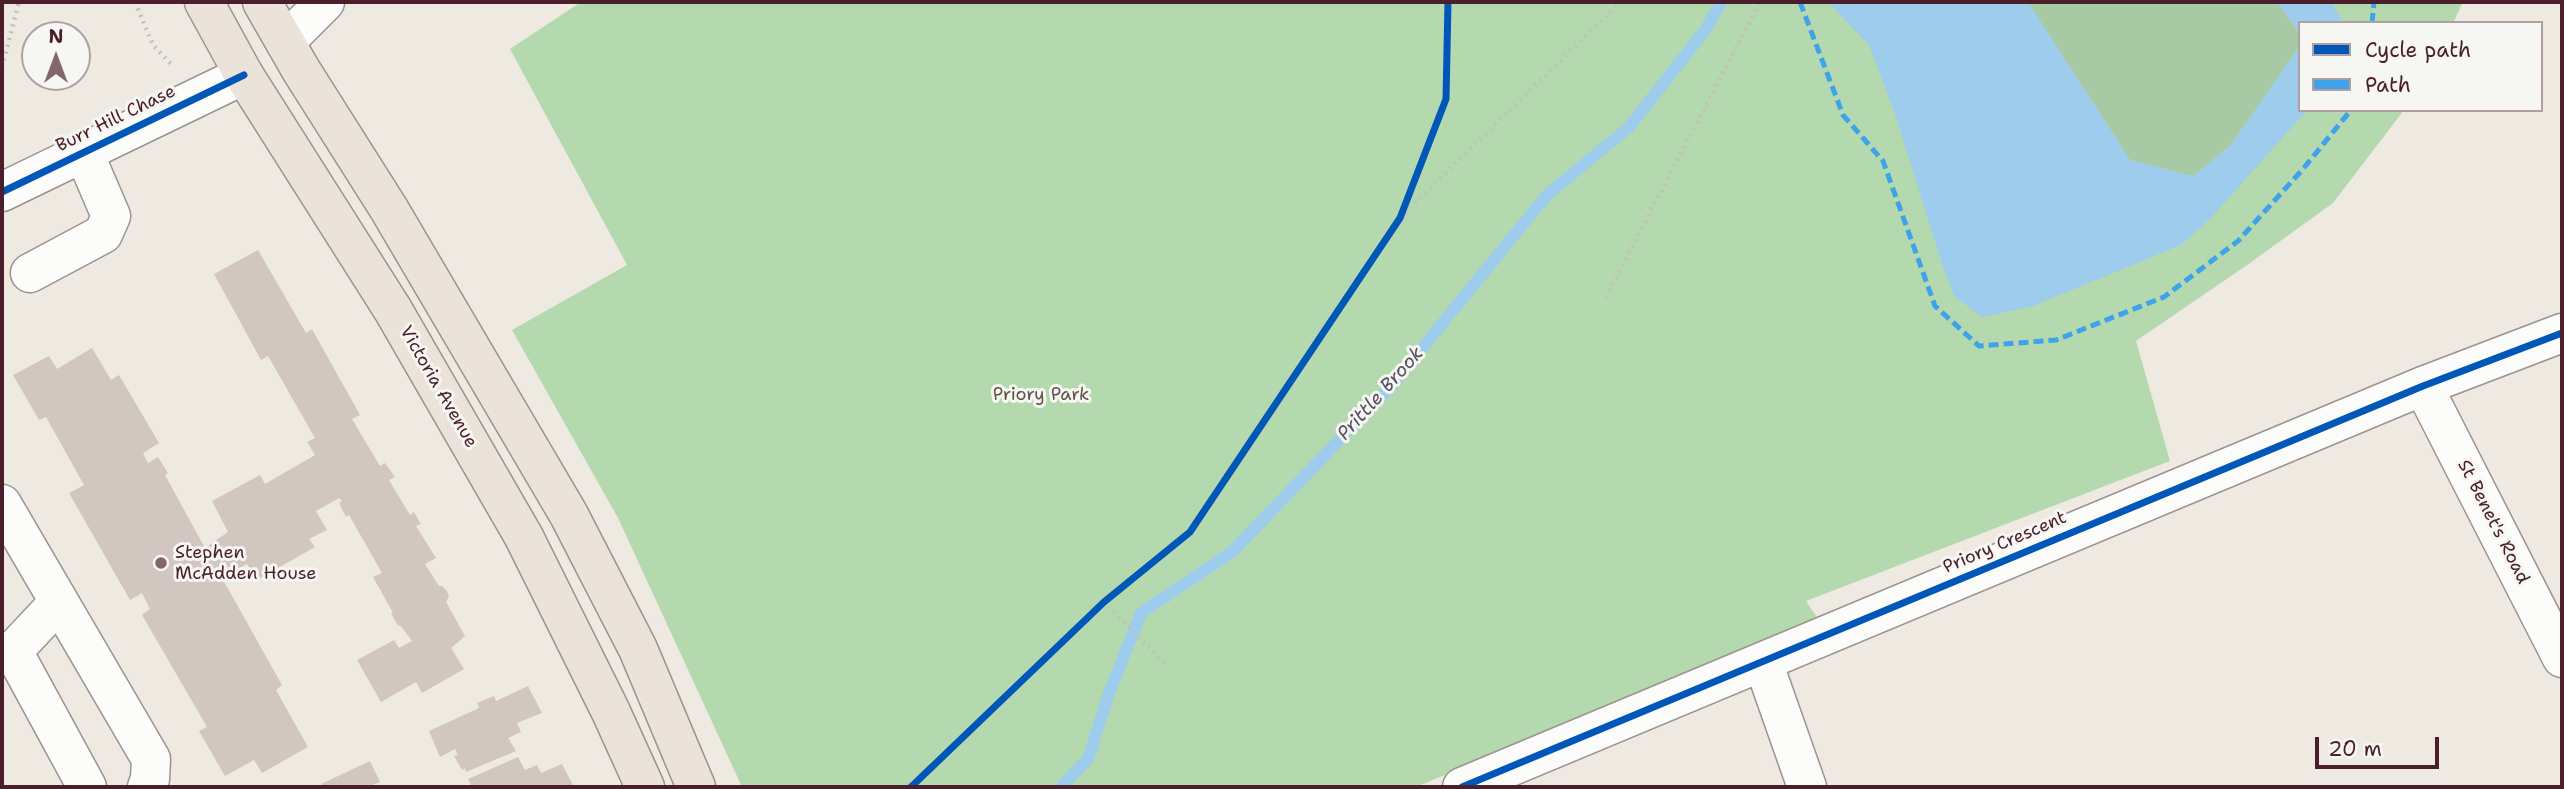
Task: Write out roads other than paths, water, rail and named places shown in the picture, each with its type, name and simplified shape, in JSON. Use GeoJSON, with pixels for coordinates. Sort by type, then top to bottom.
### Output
{"type":"FeatureCollection","features":[{"type":"Feature","properties":{"kind":"highway","name":"Victoria Avenue"},"geometry":{"type":"LineString","coordinates":[[204,2],[244,75],[393,310],[524,537],[645,787]]}},
{"type":"Feature","properties":{"kind":"highway"},"geometry":{"type":"LineString","coordinates":[[262,2],[389,209],[569,515],[638,649],[696,787]]}},
{"type":"Feature","properties":{"kind":"street"},"geometry":{"type":"LineString","coordinates":[[285,42],[324,2]]}},
{"type":"Feature","properties":{"kind":"street","name":"Burr Hill Chase"},"geometry":{"type":"LineString","coordinates":[[2,192],[244,75]]}},
{"type":"Feature","properties":{"kind":"street"},"geometry":{"type":"LineString","coordinates":[[30,273],[103,234],[111,216],[84,153]]}},
{"type":"Feature","properties":{"kind":"street","name":"Priory Crescent"},"geometry":{"type":"LineString","coordinates":[[1462,787],[2423,386],[2562,333]]}},
{"type":"Feature","properties":{"kind":"street","name":"St Benet's Road"},"geometry":{"type":"LineString","coordinates":[[2423,386],[2562,658]]}},
{"type":"Feature","properties":{"kind":"street"},"geometry":{"type":"LineString","coordinates":[[3,510],[151,759],[147,787]]}},
{"type":"Feature","properties":{"kind":"street"},"geometry":{"type":"LineString","coordinates":[[60,602],[13,651],[87,787]]}},
{"type":"Feature","properties":{"kind":"street"},"geometry":{"type":"LineString","coordinates":[[1763,662],[1807,787]]}},
{"type":"Feature","properties":{"kind":"water"},"geometry":{"type":"Polygon","coordinates":[[[1828,2],[2028,2],[2130,160],[2193,176],[2230,146],[2298,49],[2298,112],[2305,112],[2211,218],[2181,245],[2033,306],[1982,317],[1954,296],[1895,114],[1869,45],[1828,2]]]}},
{"type":"Feature","properties":{"kind":"water"},"geometry":{"type":"Polygon","coordinates":[[[2277,2],[2332,2],[2342,21],[2298,21],[2298,31],[2277,2]]]}},
{"type":"Feature","properties":{"kind":"waterway","name":"Prittle Brook"},"geometry":{"type":"LineString","coordinates":[[1061,787],[1088,759],[1108,696],[1141,613],[1232,552],[1393,384],[1546,196],[1629,127],[1706,29],[1721,2]]}},
{"type":"Feature","properties":{"kind":"place","name":"Stephen McAdden House"},"geometry":{"type":"Point","coordinates":[161,563]}},
{"type":"Feature","properties":{"kind":"park label","name":"Priory Park"},"geometry":{"type":"Point","coordinates":[1041,395]}}]}
